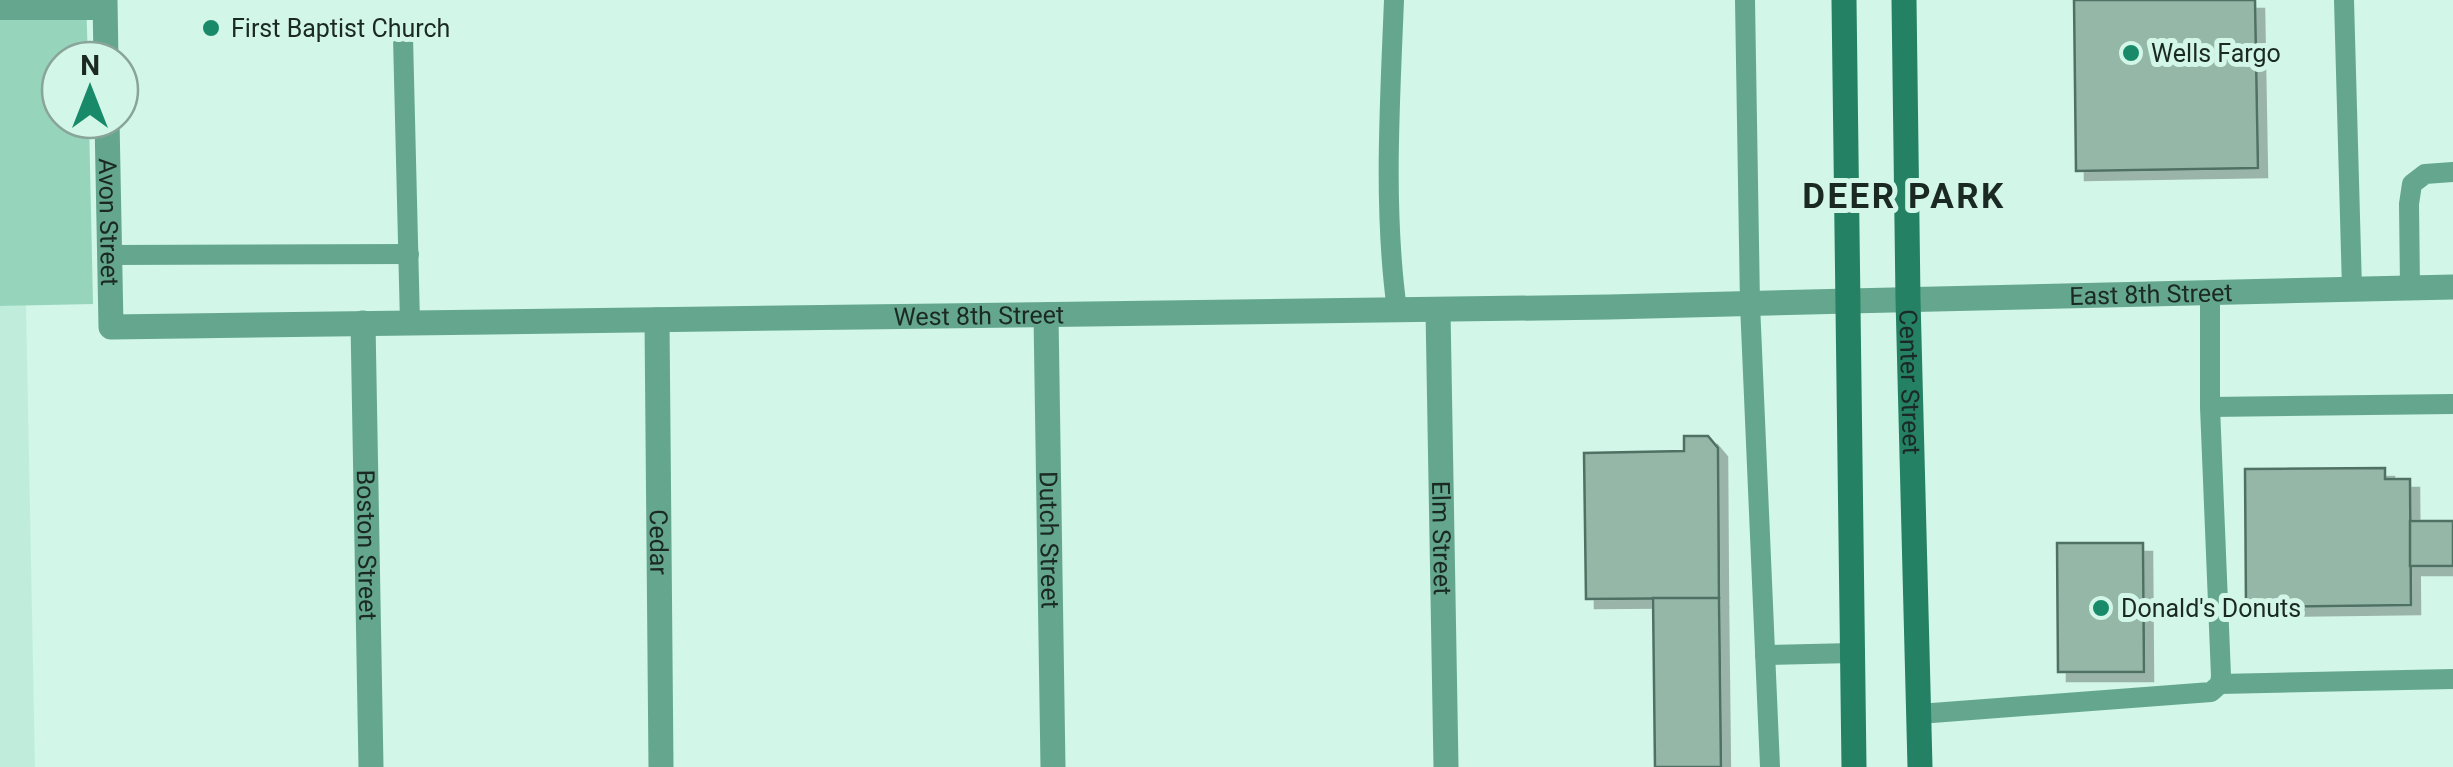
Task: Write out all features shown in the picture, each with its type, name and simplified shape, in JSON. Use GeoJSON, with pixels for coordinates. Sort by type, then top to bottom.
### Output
{"type":"FeatureCollection","features":[{"type":"Feature","properties":{"kind":"main road"},"geometry":{"type":"LineString","coordinates":[[1844,0],[1854,767]]}},
{"type":"Feature","properties":{"kind":"main road","name":"Center Street"},"geometry":{"type":"LineString","coordinates":[[1904,0],[1920,767]]}},
{"type":"Feature","properties":{"kind":"street"},"geometry":{"type":"LineString","coordinates":[[105,5],[106,40]]}},
{"type":"Feature","properties":{"kind":"street","name":"Avon Street"},"geometry":{"type":"LineString","coordinates":[[107,140],[111,327]]}},
{"type":"Feature","properties":{"kind":"street","name":"East 8th Street"},"geometry":{"type":"LineString","coordinates":[[1849,302],[2453,286]]}},
{"type":"Feature","properties":{"kind":"street","name":"West 8th Street"},"geometry":{"type":"LineString","coordinates":[[111,327],[1849,302]]}},
{"type":"Feature","properties":{"kind":"street","name":"Elm Street"},"geometry":{"type":"LineString","coordinates":[[1438,310],[1446,767]]}},
{"type":"Feature","properties":{"kind":"street","name":"Dutch Street"},"geometry":{"type":"LineString","coordinates":[[1046,315],[1054,767]]}},
{"type":"Feature","properties":{"kind":"street","name":"Cedar"},"geometry":{"type":"LineString","coordinates":[[656,320],[661,767]]}},
{"type":"Feature","properties":{"kind":"street","name":"Boston Street"},"geometry":{"type":"LineString","coordinates":[[363,324],[371,767]]}},
{"type":"Feature","properties":{"kind":"lane"},"geometry":{"type":"LineString","coordinates":[[1394,0],[1390,186],[1396,310]]}},
{"type":"Feature","properties":{"kind":"lane"},"geometry":{"type":"LineString","coordinates":[[1745,0],[1750,304],[1770,767]]}},
{"type":"Feature","properties":{"kind":"lane"},"geometry":{"type":"LineString","coordinates":[[2344,0],[2352,288]]}},
{"type":"Feature","properties":{"kind":"lane"},"geometry":{"type":"LineString","coordinates":[[0,10],[105,5]]}},
{"type":"Feature","properties":{"kind":"lane"},"geometry":{"type":"LineString","coordinates":[[403,38],[410,323]]}},
{"type":"Feature","properties":{"kind":"lane"},"geometry":{"type":"LineString","coordinates":[[2410,288],[2412,184],[2425,174],[2453,172]]}},
{"type":"Feature","properties":{"kind":"lane"},"geometry":{"type":"LineString","coordinates":[[110,255],[409,254]]}},
{"type":"Feature","properties":{"kind":"lane"},"geometry":{"type":"LineString","coordinates":[[1919,714],[2211,692],[2220,684],[2210,292]]}},
{"type":"Feature","properties":{"kind":"lane"},"geometry":{"type":"LineString","coordinates":[[2210,407],[2453,404]]}},
{"type":"Feature","properties":{"kind":"lane"},"geometry":{"type":"LineString","coordinates":[[1765,655],[1853,652]]}},
{"type":"Feature","properties":{"kind":"lane"},"geometry":{"type":"LineString","coordinates":[[2220,684],[2453,678]]}},
{"type":"Feature","properties":{"kind":"shaded area"},"geometry":{"type":"Polygon","coordinates":[[[0,0],[86,0],[87,40],[40,40],[40,140],[89,140],[93,304],[0,306],[0,0]]]}},
{"type":"Feature","properties":{"kind":"shaded area"},"geometry":{"type":"Polygon","coordinates":[[[26,305],[35,767],[0,767],[0,306],[26,305]]]}},
{"type":"Feature","properties":{"kind":"building"},"geometry":{"type":"Polygon","coordinates":[[[2074,0],[2255,0],[2258,168],[2076,171],[2074,0]]]}},
{"type":"Feature","properties":{"kind":"building"},"geometry":{"type":"Polygon","coordinates":[[[1684,436],[1708,436],[1718,448],[1719,598],[1586,599],[1584,453],[1684,451],[1684,436]]]}},
{"type":"Feature","properties":{"kind":"building"},"geometry":{"type":"Polygon","coordinates":[[[2385,468],[2385,479],[2410,479],[2411,605],[2246,607],[2245,469],[2385,468]]]}},
{"type":"Feature","properties":{"kind":"building"},"geometry":{"type":"Polygon","coordinates":[[[2410,521],[2453,521],[2453,566],[2410,566],[2410,521]]]}},
{"type":"Feature","properties":{"kind":"building","name":"Donald's Donuts"},"geometry":{"type":"Polygon","coordinates":[[[2057,543],[2143,543],[2144,672],[2058,672],[2057,543]]]}},
{"type":"Feature","properties":{"kind":"building"},"geometry":{"type":"Polygon","coordinates":[[[1653,598],[1719,598],[1721,767],[1655,767],[1653,598]]]}},
{"type":"Feature","properties":{"kind":"place","name":"First Baptist Church"},"geometry":{"type":"Point","coordinates":[211,28]}},
{"type":"Feature","properties":{"kind":"place","name":"Wells Fargo"},"geometry":{"type":"Point","coordinates":[2131,53]}},
{"type":"Feature","properties":{"kind":"place","name":"Donald's Donuts"},"geometry":{"type":"Point","coordinates":[2101,608]}},
{"type":"Feature","properties":{"kind":"district","name":"DEER PARK"},"geometry":{"type":"Point","coordinates":[1904,196]}}]}
